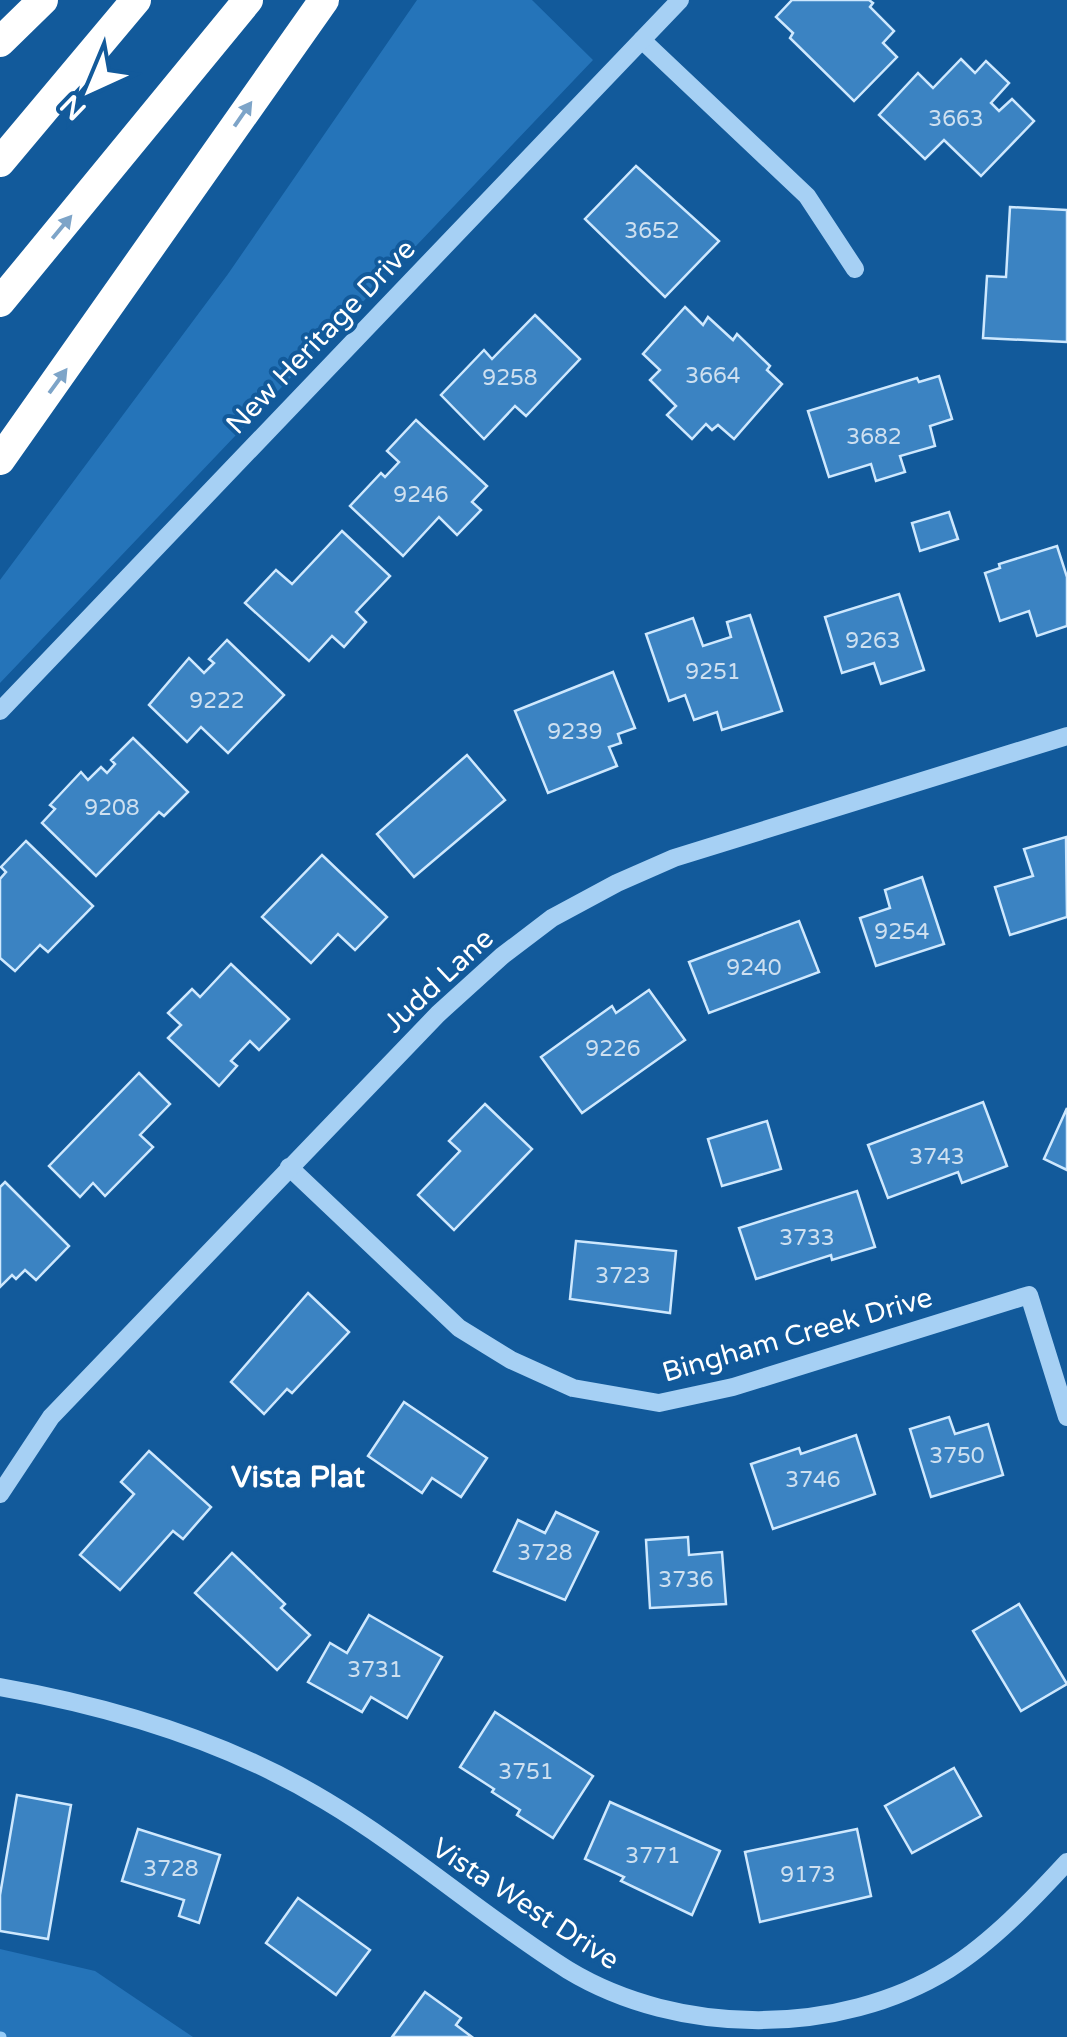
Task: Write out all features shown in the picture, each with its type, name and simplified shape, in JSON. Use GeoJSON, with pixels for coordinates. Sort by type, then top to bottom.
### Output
{"type":"FeatureCollection","features":[{"type":"Feature","properties":{"kind":"highway"},"geometry":{"type":"LineString","coordinates":[[0,42],[42,0]]}},
{"type":"Feature","properties":{"kind":"highway"},"geometry":{"type":"LineString","coordinates":[[0,162],[136,0]]}},
{"type":"Feature","properties":{"kind":"highway"},"geometry":{"type":"LineString","coordinates":[[0,302],[248,0]]}},
{"type":"Feature","properties":{"kind":"highway"},"geometry":{"type":"LineString","coordinates":[[0,460],[324,0]]}},
{"type":"Feature","properties":{"kind":"street","name":"New Heritage Drive"},"geometry":{"type":"LineString","coordinates":[[0,711],[680,0]]}},
{"type":"Feature","properties":{"kind":"street"},"geometry":{"type":"LineString","coordinates":[[642,40],[807,196],[855,269]]}},
{"type":"Feature","properties":{"kind":"street","name":"Judd Lane"},"geometry":{"type":"LineString","coordinates":[[0,1494],[51,1418],[289,1167],[438,1014],[502,956],[552,918],[674,858],[1067,736]]}},
{"type":"Feature","properties":{"kind":"street","name":"Bingham Creek Drive"},"geometry":{"type":"LineString","coordinates":[[289,1167],[458,1328],[511,1360],[573,1388],[659,1403],[733,1387],[1028,1295],[1067,1418]]}},
{"type":"Feature","properties":{"kind":"street","name":"Vista West Drive"},"geometry":{"type":"LineString","coordinates":[[0,1686],[103,1708],[232,1751],[327,1801],[570,1972],[627,2000],[682,2014],[735,2022],[808,2019],[890,1999],[950,1968],[1029,1903],[1067,1862]]}},
{"type":"Feature","properties":{"kind":"shaded area"},"geometry":{"type":"Polygon","coordinates":[[[417,0],[532,0],[593,60],[0,683],[0,580],[228,274],[417,0]]]}},
{"type":"Feature","properties":{"kind":"shaded area"},"geometry":{"type":"Polygon","coordinates":[[[0,1949],[95,1971],[193,2037],[0,2037],[0,1949]]]}},
{"type":"Feature","properties":{"kind":"building"},"geometry":{"type":"Polygon","coordinates":[[[792,0],[869,0],[873,3],[870,7],[894,31],[883,43],[897,57],[854,101],[790,38],[793,33],[776,17],[792,0]]]}},
{"type":"Feature","properties":{"kind":"building"},"geometry":{"type":"Polygon","coordinates":[[[961,59],[975,73],[986,61],[1009,83],[991,103],[999,111],[1012,99],[1034,121],[981,176],[944,140],[925,159],[879,115],[918,73],[933,88],[961,59]]]}},
{"type":"Feature","properties":{"kind":"building"},"geometry":{"type":"Polygon","coordinates":[[[636,166],[719,241],[665,297],[585,219],[636,166]]]}},
{"type":"Feature","properties":{"kind":"building"},"geometry":{"type":"Polygon","coordinates":[[[1010,207],[1067,210],[1067,342],[983,338],[987,276],[1006,277],[1010,207]]]}},
{"type":"Feature","properties":{"kind":"building"},"geometry":{"type":"Polygon","coordinates":[[[685,307],[703,325],[708,317],[733,340],[737,334],[770,366],[767,370],[782,384],[734,439],[718,425],[712,430],[706,424],[692,439],[667,415],[676,406],[650,380],[660,370],[643,354],[685,307]]]}},
{"type":"Feature","properties":{"kind":"building"},"geometry":{"type":"Polygon","coordinates":[[[535,315],[580,359],[526,416],[515,406],[484,439],[441,395],[484,350],[492,359],[535,315]]]}},
{"type":"Feature","properties":{"kind":"building"},"geometry":{"type":"Polygon","coordinates":[[[939,376],[952,419],[930,426],[935,446],[900,456],[905,472],[876,481],[871,464],[829,477],[808,411],[917,378],[919,382],[939,376]]]}},
{"type":"Feature","properties":{"kind":"building"},"geometry":{"type":"Polygon","coordinates":[[[416,420],[487,486],[472,502],[481,510],[457,535],[439,517],[403,556],[350,506],[381,473],[385,477],[399,462],[387,451],[416,420]]]}},
{"type":"Feature","properties":{"kind":"building"},"geometry":{"type":"Polygon","coordinates":[[[949,512],[958,539],[920,551],[912,523],[949,512]]]}},
{"type":"Feature","properties":{"kind":"building"},"geometry":{"type":"Polygon","coordinates":[[[342,531],[390,576],[356,612],[366,622],[344,647],[332,636],[309,661],[245,603],[276,570],[292,584],[342,531]]]}},
{"type":"Feature","properties":{"kind":"building"},"geometry":{"type":"Polygon","coordinates":[[[1057,546],[1067,577],[1067,626],[1037,636],[1029,611],[1000,621],[985,573],[1000,568],[999,564],[1057,546]]]}},
{"type":"Feature","properties":{"kind":"building"},"geometry":{"type":"Polygon","coordinates":[[[899,594],[924,670],[881,684],[874,663],[842,673],[825,617],[899,594]]]}},
{"type":"Feature","properties":{"kind":"building"},"geometry":{"type":"Polygon","coordinates":[[[750,615],[782,711],[722,730],[717,712],[694,720],[685,695],[669,701],[646,634],[693,618],[703,646],[731,637],[727,622],[750,615]]]}},
{"type":"Feature","properties":{"kind":"building"},"geometry":{"type":"Polygon","coordinates":[[[227,640],[284,695],[228,753],[201,727],[187,742],[149,705],[189,658],[204,673],[214,663],[209,659],[227,640]]]}},
{"type":"Feature","properties":{"kind":"building"},"geometry":{"type":"Polygon","coordinates":[[[613,672],[635,728],[618,734],[621,743],[609,747],[617,766],[548,793],[515,711],[613,672]]]}},
{"type":"Feature","properties":{"kind":"building"},"geometry":{"type":"Polygon","coordinates":[[[133,738],[188,792],[164,816],[159,812],[96,876],[42,823],[55,809],[50,805],[81,772],[88,780],[101,767],[107,773],[115,764],[111,760],[133,738]]]}},
{"type":"Feature","properties":{"kind":"building"},"geometry":{"type":"Polygon","coordinates":[[[467,755],[505,800],[414,877],[377,834],[467,755]]]}},
{"type":"Feature","properties":{"kind":"building"},"geometry":{"type":"Polygon","coordinates":[[[1066,837],[1067,917],[1010,935],[995,887],[1033,876],[1024,849],[1066,837]]]}},
{"type":"Feature","properties":{"kind":"building"},"geometry":{"type":"Polygon","coordinates":[[[26,841],[93,906],[48,952],[40,945],[15,971],[0,958],[0,879],[6,872],[1,867],[26,841]]]}},
{"type":"Feature","properties":{"kind":"building"},"geometry":{"type":"Polygon","coordinates":[[[322,855],[387,917],[355,950],[338,934],[311,963],[262,917],[322,855]]]}},
{"type":"Feature","properties":{"kind":"building"},"geometry":{"type":"Polygon","coordinates":[[[922,877],[944,944],[876,966],[860,918],[890,908],[885,890],[922,877]]]}},
{"type":"Feature","properties":{"kind":"building"},"geometry":{"type":"Polygon","coordinates":[[[799,921],[819,972],[709,1013],[689,962],[799,921]]]}},
{"type":"Feature","properties":{"kind":"building"},"geometry":{"type":"Polygon","coordinates":[[[231,964],[289,1019],[259,1050],[250,1041],[231,1061],[237,1066],[219,1086],[168,1038],[181,1025],[168,1013],[192,989],[200,997],[231,964]]]}},
{"type":"Feature","properties":{"kind":"building"},"geometry":{"type":"Polygon","coordinates":[[[649,990],[685,1040],[582,1113],[541,1057],[612,1006],[616,1013],[649,990]]]}},
{"type":"Feature","properties":{"kind":"building"},"geometry":{"type":"Polygon","coordinates":[[[139,1073],[170,1104],[140,1135],[153,1147],[105,1196],[93,1183],[80,1197],[49,1166],[139,1073]]]}},
{"type":"Feature","properties":{"kind":"building"},"geometry":{"type":"Polygon","coordinates":[[[983,1102],[1007,1166],[962,1183],[958,1172],[888,1198],[868,1145],[983,1102]]]}},
{"type":"Feature","properties":{"kind":"building"},"geometry":{"type":"Polygon","coordinates":[[[485,1104],[532,1149],[454,1230],[418,1195],[460,1151],[449,1141],[485,1104]]]}},
{"type":"Feature","properties":{"kind":"building"},"geometry":{"type":"Polygon","coordinates":[[[1067,1108],[1067,1170],[1044,1159],[1067,1108]]]}},
{"type":"Feature","properties":{"kind":"building"},"geometry":{"type":"Polygon","coordinates":[[[767,1121],[781,1169],[722,1186],[708,1139],[767,1121]]]}},
{"type":"Feature","properties":{"kind":"building"},"geometry":{"type":"Polygon","coordinates":[[[5,1182],[69,1246],[36,1280],[25,1270],[16,1279],[12,1275],[0,1287],[0,1187],[5,1182]]]}},
{"type":"Feature","properties":{"kind":"building"},"geometry":{"type":"Polygon","coordinates":[[[857,1191],[875,1247],[832,1260],[831,1255],[756,1279],[739,1228],[857,1191]]]}},
{"type":"Feature","properties":{"kind":"building"},"geometry":{"type":"Polygon","coordinates":[[[576,1241],[676,1251],[670,1313],[570,1299],[576,1241]]]}},
{"type":"Feature","properties":{"kind":"building"},"geometry":{"type":"Polygon","coordinates":[[[308,1293],[349,1332],[292,1393],[287,1389],[264,1414],[231,1382],[308,1293]]]}},
{"type":"Feature","properties":{"kind":"building"},"geometry":{"type":"Polygon","coordinates":[[[404,1402],[487,1458],[461,1497],[432,1478],[422,1493],[368,1456],[404,1402]]]}},
{"type":"Feature","properties":{"kind":"building"},"geometry":{"type":"Polygon","coordinates":[[[949,1417],[955,1434],[988,1424],[1003,1475],[931,1497],[910,1429],[949,1417]]]}},
{"type":"Feature","properties":{"kind":"building"},"geometry":{"type":"Polygon","coordinates":[[[856,1435],[875,1494],[773,1529],[751,1464],[799,1448],[801,1454],[856,1435]]]}},
{"type":"Feature","properties":{"kind":"building"},"geometry":{"type":"Polygon","coordinates":[[[149,1451],[211,1507],[183,1539],[173,1531],[120,1590],[80,1555],[134,1494],[121,1482],[149,1451]]]}},
{"type":"Feature","properties":{"kind":"building"},"geometry":{"type":"Polygon","coordinates":[[[556,1512],[598,1532],[565,1600],[494,1571],[518,1520],[545,1533],[556,1512]]]}},
{"type":"Feature","properties":{"kind":"building"},"geometry":{"type":"Polygon","coordinates":[[[688,1537],[689,1555],[722,1552],[726,1604],[650,1608],[646,1540],[688,1537]]]}},
{"type":"Feature","properties":{"kind":"building"},"geometry":{"type":"Polygon","coordinates":[[[232,1553],[285,1604],[281,1608],[310,1635],[277,1670],[195,1593],[232,1553]]]}},
{"type":"Feature","properties":{"kind":"building"},"geometry":{"type":"Polygon","coordinates":[[[1019,1604],[1067,1684],[1021,1711],[973,1631],[1019,1604]]]}},
{"type":"Feature","properties":{"kind":"building"},"geometry":{"type":"Polygon","coordinates":[[[369,1615],[442,1657],[407,1718],[371,1697],[362,1712],[308,1682],[330,1643],[347,1653],[369,1615]]]}},
{"type":"Feature","properties":{"kind":"building"},"geometry":{"type":"Polygon","coordinates":[[[495,1712],[593,1776],[553,1838],[517,1815],[520,1810],[460,1767],[495,1712]]]}},
{"type":"Feature","properties":{"kind":"building"},"geometry":{"type":"Polygon","coordinates":[[[954,1768],[981,1816],[912,1853],[885,1806],[954,1768]]]}},
{"type":"Feature","properties":{"kind":"building"},"geometry":{"type":"Polygon","coordinates":[[[17,1795],[71,1805],[48,1939],[0,1931],[0,1895],[17,1795]]]}},
{"type":"Feature","properties":{"kind":"building"},"geometry":{"type":"Polygon","coordinates":[[[610,1802],[720,1851],[692,1915],[585,1859],[610,1802]]]}},
{"type":"Feature","properties":{"kind":"building"},"geometry":{"type":"Polygon","coordinates":[[[138,1829],[220,1855],[199,1923],[179,1916],[184,1900],[122,1881],[138,1829]]]}},
{"type":"Feature","properties":{"kind":"building"},"geometry":{"type":"Polygon","coordinates":[[[857,1829],[871,1896],[760,1922],[745,1852],[857,1829]]]}},
{"type":"Feature","properties":{"kind":"building"},"geometry":{"type":"Polygon","coordinates":[[[298,1898],[370,1950],[336,1995],[266,1943],[298,1898]]]}},
{"type":"Feature","properties":{"kind":"building"},"geometry":{"type":"Polygon","coordinates":[[[425,1992],[461,2018],[456,2025],[472,2037],[392,2037],[425,1992]]]}},
{"type":"Feature","properties":{"kind":"district","name":"Vista Plat"},"geometry":{"type":"Point","coordinates":[298,1477]}}]}
